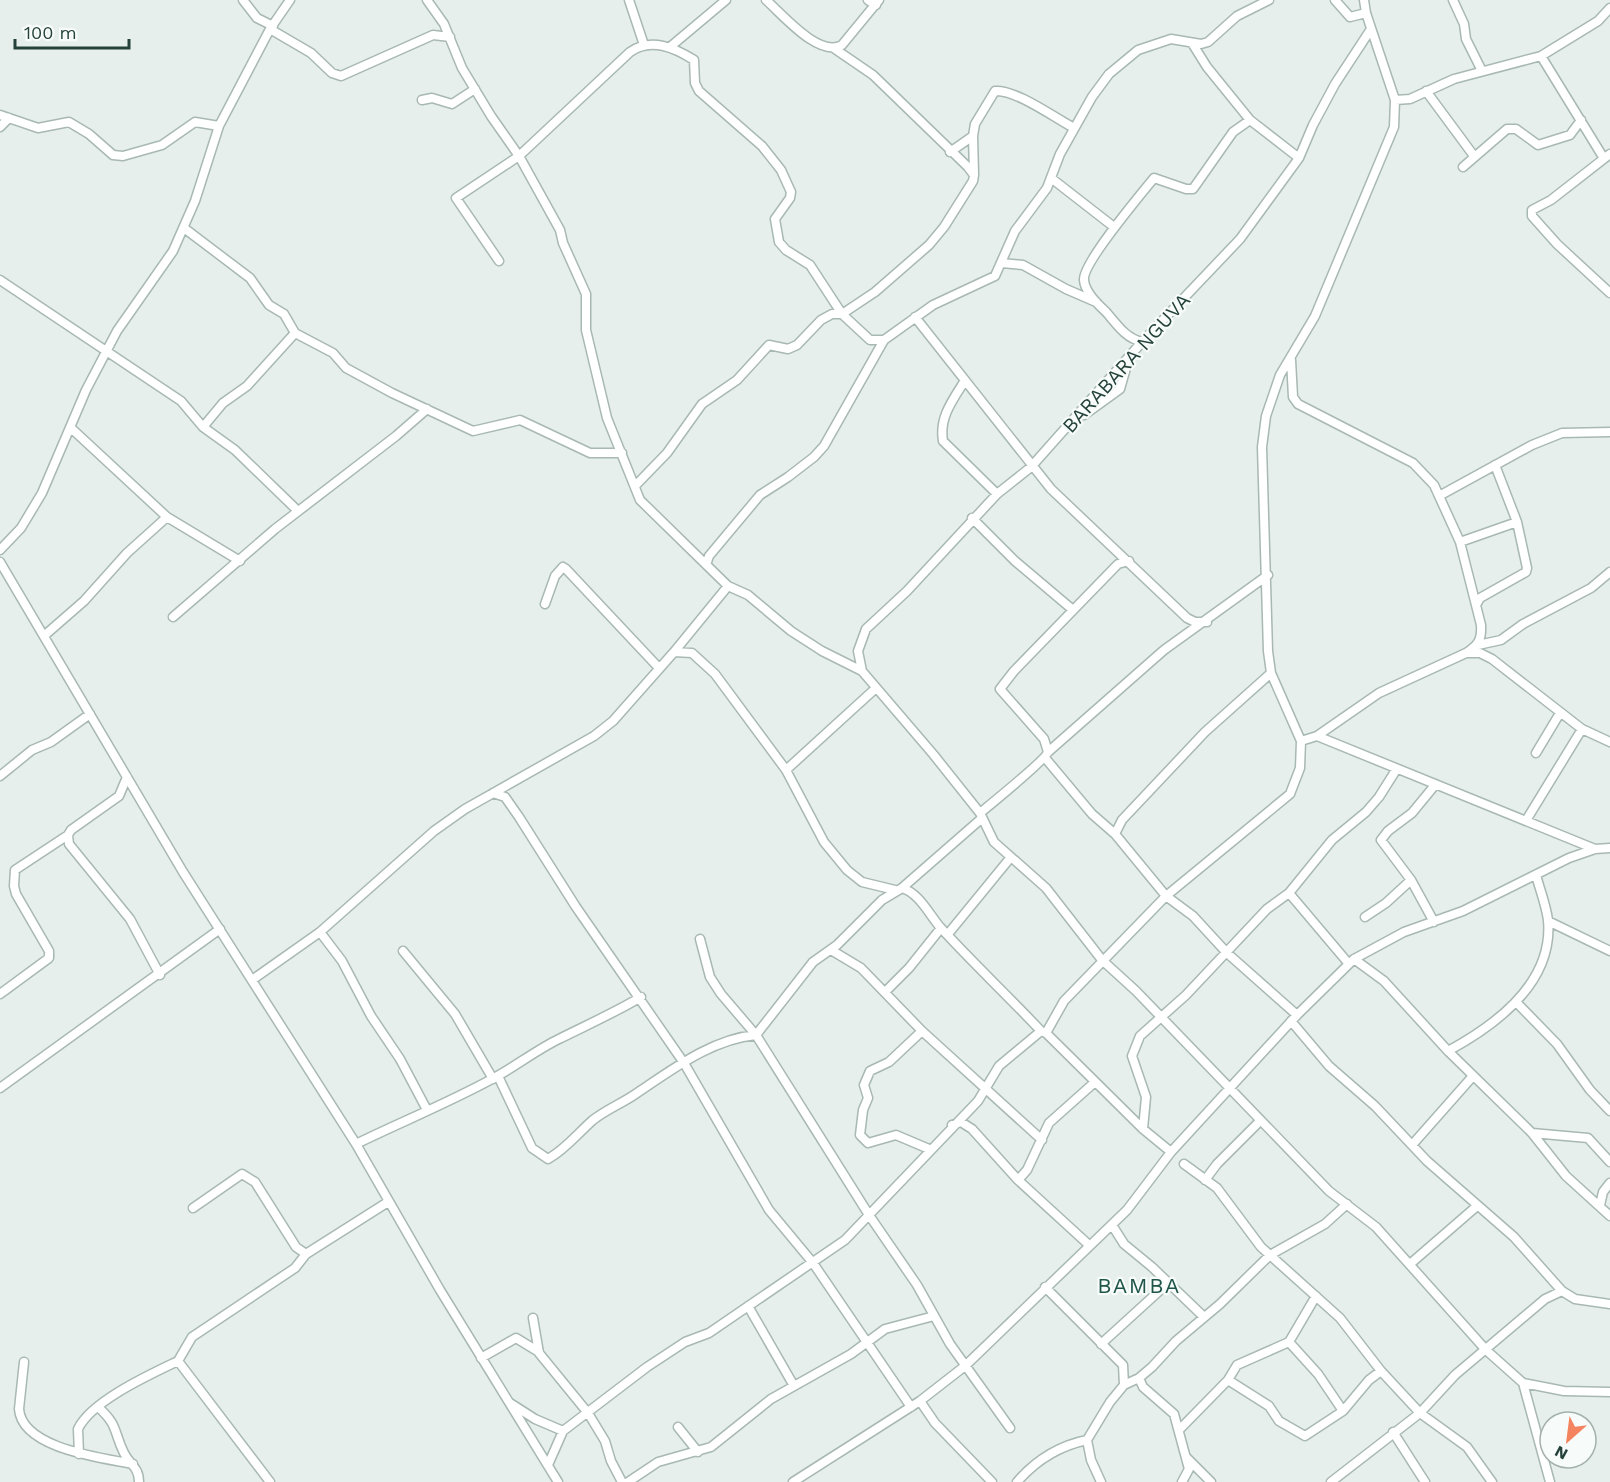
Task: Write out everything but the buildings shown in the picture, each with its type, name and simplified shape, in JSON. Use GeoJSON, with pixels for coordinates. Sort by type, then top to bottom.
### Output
{"type":"FeatureCollection","features":[{"type":"Feature","properties":{"kind":"street"},"geometry":{"type":"LineString","coordinates":[[243,0],[257,18],[311,53],[332,73],[341,76],[433,35],[450,37]]}},
{"type":"Feature","properties":{"kind":"street"},"geometry":{"type":"LineString","coordinates":[[0,550],[21,528],[32,511],[117,330],[156,278],[184,228],[219,126],[271,28],[290,0]]}},
{"type":"Feature","properties":{"kind":"street"},"geometry":{"type":"LineString","coordinates":[[428,0],[450,37],[462,68],[519,156],[560,230],[563,243],[586,294],[585,321],[590,351],[598,371],[607,418],[640,500],[707,562],[728,586],[748,595],[791,631],[862,671],[980,816],[994,842],[1046,888],[1102,960],[1162,1018],[1229,1090],[1329,1191],[1376,1227],[1486,1350],[1523,1383],[1564,1391],[1610,1392]]}},
{"type":"Feature","properties":{"kind":"street"},"geometry":{"type":"LineString","coordinates":[[629,0],[644,45]]}},
{"type":"Feature","properties":{"kind":"street"},"geometry":{"type":"LineString","coordinates":[[670,47],[726,0]]}},
{"type":"Feature","properties":{"kind":"street"},"geometry":{"type":"LineString","coordinates":[[766,0],[812,40],[826,49],[835,49],[842,45],[874,2]]}},
{"type":"Feature","properties":{"kind":"street"},"geometry":{"type":"LineString","coordinates":[[707,562],[709,556],[760,495],[788,477],[814,457],[824,446],[884,340],[915,317],[995,276],[1015,231],[1051,178],[1060,154],[1074,128],[1109,74],[1138,50],[1171,39],[1192,43],[1208,42],[1237,16],[1269,0]]}},
{"type":"Feature","properties":{"kind":"street"},"geometry":{"type":"LineString","coordinates":[[1335,0],[1350,17],[1366,13]]}},
{"type":"Feature","properties":{"kind":"street"},"geometry":{"type":"LineString","coordinates":[[548,1465],[563,1431],[647,1367],[685,1342],[709,1333],[845,1240],[951,1126],[978,1101],[983,1089],[999,1066],[1043,1032],[1065,1001],[1102,960],[1151,914],[1166,896],[1290,794],[1300,768],[1301,741],[1271,673],[1262,443],[1270,398],[1327,288],[1346,236],[1389,142],[1395,119],[1395,100],[1366,13],[1364,0]]}},
{"type":"Feature","properties":{"kind":"street"},"geometry":{"type":"LineString","coordinates":[[1453,0],[1464,24],[1466,39],[1482,71]]}},
{"type":"Feature","properties":{"kind":"street"},"geometry":{"type":"LineString","coordinates":[[1395,100],[1410,99],[1454,79],[1541,56],[1598,21],[1610,8]]}},
{"type":"Feature","properties":{"kind":"street","name":"BARABARA NGUVA"},"geometry":{"type":"LineString","coordinates":[[862,671],[858,651],[866,629],[907,591],[972,518],[997,494],[1031,467],[1076,420],[1142,342],[1240,239],[1299,158],[1313,125],[1335,84],[1371,29]]}},
{"type":"Feature","properties":{"kind":"street"},"geometry":{"type":"LineString","coordinates":[[1192,43],[1207,67],[1250,120],[1299,158]]}},
{"type":"Feature","properties":{"kind":"street"},"geometry":{"type":"LineString","coordinates":[[500,261],[456,198],[519,156],[630,52],[644,45],[670,47],[694,60],[695,83],[699,91],[762,146],[781,170],[791,192],[790,198],[776,219],[779,242],[786,250],[810,265],[842,314],[870,340],[884,340]]}},
{"type":"Feature","properties":{"kind":"street"},"geometry":{"type":"LineString","coordinates":[[835,49],[873,75],[907,106],[974,175]]}},
{"type":"Feature","properties":{"kind":"street"},"geometry":{"type":"LineString","coordinates":[[1541,56],[1606,156],[1551,200],[1532,210],[1532,216],[1557,244],[1610,293]]}},
{"type":"Feature","properties":{"kind":"street"},"geometry":{"type":"LineString","coordinates":[[422,100],[432,98],[452,104],[475,89]]}},
{"type":"Feature","properties":{"kind":"street"},"geometry":{"type":"LineString","coordinates":[[634,486],[667,453],[702,404],[737,380],[770,345],[788,349],[797,345],[822,320],[832,314],[842,314],[876,292],[929,245],[968,191],[974,175],[973,136],[979,115],[995,91],[1016,97],[1074,128]]}},
{"type":"Feature","properties":{"kind":"street"},"geometry":{"type":"LineString","coordinates":[[1426,91],[1474,156]]}},
{"type":"Feature","properties":{"kind":"street"},"geometry":{"type":"LineString","coordinates":[[1395,119],[1410,99]]}},
{"type":"Feature","properties":{"kind":"street"},"geometry":{"type":"LineString","coordinates":[[0,127],[4,117],[38,128],[69,122],[90,134],[114,154],[123,156],[162,144],[195,122],[219,126]]}},
{"type":"Feature","properties":{"kind":"street"},"geometry":{"type":"LineString","coordinates":[[1142,342],[1126,335],[1098,303],[1086,287],[1083,278],[1085,271],[1114,227],[1154,178],[1193,189],[1233,132],[1250,120]]}},
{"type":"Feature","properties":{"kind":"street"},"geometry":{"type":"LineString","coordinates":[[1463,167],[1507,129],[1516,129],[1538,145],[1570,135],[1581,120]]}},
{"type":"Feature","properties":{"kind":"street"},"geometry":{"type":"LineString","coordinates":[[950,152],[973,136]]}},
{"type":"Feature","properties":{"kind":"street"},"geometry":{"type":"LineString","coordinates":[[1051,178],[1114,227]]}},
{"type":"Feature","properties":{"kind":"street"},"geometry":{"type":"LineString","coordinates":[[184,228],[250,278],[269,305],[284,314],[295,333],[333,353],[346,368],[392,393],[473,431],[520,420],[590,453],[622,453]]}},
{"type":"Feature","properties":{"kind":"street"},"geometry":{"type":"LineString","coordinates":[[1001,263],[1023,265],[1066,290],[1098,303]]}},
{"type":"Feature","properties":{"kind":"street"},"geometry":{"type":"LineString","coordinates":[[0,280],[180,401],[203,427],[235,450],[298,511]]}},
{"type":"Feature","properties":{"kind":"street"},"geometry":{"type":"LineString","coordinates":[[915,317],[1031,467],[1051,489],[1187,618],[1195,622],[1207,622]]}},
{"type":"Feature","properties":{"kind":"street"},"geometry":{"type":"LineString","coordinates":[[203,427],[223,403],[247,386],[295,333]]}},
{"type":"Feature","properties":{"kind":"street"},"geometry":{"type":"LineString","coordinates":[[1076,420],[1120,389],[1128,358]]}},
{"type":"Feature","properties":{"kind":"street"},"geometry":{"type":"LineString","coordinates":[[1292,359],[1293,398],[1298,404],[1413,463],[1434,485],[1442,508],[1460,542],[1476,605],[1482,644],[1492,659]]}},
{"type":"Feature","properties":{"kind":"street"},"geometry":{"type":"LineString","coordinates":[[964,382],[947,408],[941,431],[944,441],[997,494]]}},
{"type":"Feature","properties":{"kind":"street"},"geometry":{"type":"LineString","coordinates":[[173,617],[298,511],[380,449],[427,409]]}},
{"type":"Feature","properties":{"kind":"street"},"geometry":{"type":"LineString","coordinates":[[71,428],[167,517],[240,561]]}},
{"type":"Feature","properties":{"kind":"street"},"geometry":{"type":"LineString","coordinates":[[1439,496],[1532,445],[1562,433],[1610,432]]}},
{"type":"Feature","properties":{"kind":"street"},"geometry":{"type":"LineString","coordinates":[[1476,605],[1480,598],[1526,572],[1517,522],[1495,465]]}},
{"type":"Feature","properties":{"kind":"street"},"geometry":{"type":"LineString","coordinates":[[45,635],[84,601],[127,553],[167,517]]}},
{"type":"Feature","properties":{"kind":"street"},"geometry":{"type":"LineString","coordinates":[[972,518],[1016,561],[1074,610]]}},
{"type":"Feature","properties":{"kind":"street"},"geometry":{"type":"LineString","coordinates":[[1460,542],[1517,522]]}},
{"type":"Feature","properties":{"kind":"street"},"geometry":{"type":"LineString","coordinates":[[1121,553],[1118,564],[1014,671],[1000,689],[1044,739],[1047,756],[1092,814],[1115,834],[1166,896],[1193,916],[1227,953],[1294,1018],[1322,1059],[1375,1106],[1412,1145],[1477,1206],[1514,1237],[1562,1291],[1575,1299],[1610,1305]]}},
{"type":"Feature","properties":{"kind":"street"},"geometry":{"type":"LineString","coordinates":[[1118,564],[1129,561]]}},
{"type":"Feature","properties":{"kind":"street"},"geometry":{"type":"LineString","coordinates":[[0,562],[127,777],[356,1144],[481,1358],[548,1465],[555,1479],[544,1482]]}},
{"type":"Feature","properties":{"kind":"street"},"geometry":{"type":"LineString","coordinates":[[545,604],[555,576],[562,567],[566,569],[659,668]]}},
{"type":"Feature","properties":{"kind":"street"},"geometry":{"type":"LineString","coordinates":[[1301,741],[1317,736],[1380,693],[1482,644],[1501,640],[1523,624],[1591,588],[1610,572]]}},
{"type":"Feature","properties":{"kind":"street"},"geometry":{"type":"LineString","coordinates":[[403,951],[455,1014],[496,1078],[532,1148],[548,1159],[603,1113],[684,1063],[737,1036],[756,1035],[813,962],[831,950],[980,816],[1026,771],[1047,756],[1164,650],[1207,622],[1268,575]]}},
{"type":"Feature","properties":{"kind":"street"},"geometry":{"type":"LineString","coordinates":[[252,980],[320,932],[417,844],[465,809],[594,736],[613,720],[674,652],[728,586]]}},
{"type":"Feature","properties":{"kind":"street"},"geometry":{"type":"LineString","coordinates":[[674,652],[692,653],[715,674],[786,770],[824,842],[846,870],[862,882],[914,894],[945,931],[1043,1032],[1143,1129],[1171,1152]]}},
{"type":"Feature","properties":{"kind":"street"},"geometry":{"type":"LineString","coordinates":[[1466,653],[1480,653],[1492,659],[1582,729],[1610,742]]}},
{"type":"Feature","properties":{"kind":"street"},"geometry":{"type":"LineString","coordinates":[[1115,834],[1122,820],[1204,732],[1271,673]]}},
{"type":"Feature","properties":{"kind":"street"},"geometry":{"type":"LineString","coordinates":[[786,770],[876,688]]}},
{"type":"Feature","properties":{"kind":"street"},"geometry":{"type":"LineString","coordinates":[[1536,753],[1560,713]]}},
{"type":"Feature","properties":{"kind":"street"},"geometry":{"type":"LineString","coordinates":[[0,776],[32,750],[51,742],[90,714]]}},
{"type":"Feature","properties":{"kind":"street"},"geometry":{"type":"LineString","coordinates":[[1527,819],[1582,729]]}},
{"type":"Feature","properties":{"kind":"street"},"geometry":{"type":"LineString","coordinates":[[1317,736],[1396,770],[1527,819],[1595,849]]}},
{"type":"Feature","properties":{"kind":"street"},"geometry":{"type":"LineString","coordinates":[[1143,1129],[1146,1097],[1134,1063],[1134,1046],[1140,1036],[1162,1018],[1227,953],[1267,909],[1289,893],[1309,865],[1332,840],[1379,798],[1396,770]]}},
{"type":"Feature","properties":{"kind":"street"},"geometry":{"type":"LineString","coordinates":[[0,994],[49,958],[49,951],[16,894],[15,870],[68,835],[122,792],[127,777]]}},
{"type":"Feature","properties":{"kind":"street"},"geometry":{"type":"LineString","coordinates":[[1434,922],[1411,880],[1382,837],[1412,813],[1435,785]]}},
{"type":"Feature","properties":{"kind":"street"},"geometry":{"type":"LineString","coordinates":[[502,788],[505,797],[576,907],[641,997],[684,1063],[769,1210],[813,1263],[911,1407]]}},
{"type":"Feature","properties":{"kind":"street"},"geometry":{"type":"LineString","coordinates":[[122,792],[138,793]]}},
{"type":"Feature","properties":{"kind":"street"},"geometry":{"type":"LineString","coordinates":[[493,793],[505,797]]}},
{"type":"Feature","properties":{"kind":"street"},"geometry":{"type":"LineString","coordinates":[[68,835],[75,854],[130,920],[160,975]]}},
{"type":"Feature","properties":{"kind":"street"},"geometry":{"type":"LineString","coordinates":[[794,1482],[920,1401],[966,1366],[1127,1210],[1171,1152],[1294,1018],[1352,961],[1404,932],[1463,911],[1595,849],[1610,848]]}},
{"type":"Feature","properties":{"kind":"street"},"geometry":{"type":"LineString","coordinates":[[885,992],[945,931],[1011,857]]}},
{"type":"Feature","properties":{"kind":"street"},"geometry":{"type":"LineString","coordinates":[[1448,1051],[1497,1022],[1517,1003],[1531,983],[1545,950],[1548,921],[1536,875]]}},
{"type":"Feature","properties":{"kind":"street"},"geometry":{"type":"LineString","coordinates":[[1365,917],[1386,903],[1411,880]]}},
{"type":"Feature","properties":{"kind":"street"},"geometry":{"type":"LineString","coordinates":[[1289,893],[1352,961],[1384,981],[1473,1077],[1532,1133],[1566,1176],[1610,1216]]}},
{"type":"Feature","properties":{"kind":"street"},"geometry":{"type":"LineString","coordinates":[[1548,921],[1610,951]]}},
{"type":"Feature","properties":{"kind":"street"},"geometry":{"type":"LineString","coordinates":[[0,1088],[160,975],[220,929]]}},
{"type":"Feature","properties":{"kind":"street"},"geometry":{"type":"LineString","coordinates":[[320,932],[342,961],[371,1016],[400,1059],[427,1110]]}},
{"type":"Feature","properties":{"kind":"street"},"geometry":{"type":"LineString","coordinates":[[700,939],[710,977],[728,1003],[756,1035],[966,1366],[1010,1428]]}},
{"type":"Feature","properties":{"kind":"street"},"geometry":{"type":"LineString","coordinates":[[831,950],[861,968],[983,1089],[1042,1140]]}},
{"type":"Feature","properties":{"kind":"street"},"geometry":{"type":"LineString","coordinates":[[356,1144],[427,1110],[443,1105],[496,1078],[559,1039],[588,1027],[641,997]]}},
{"type":"Feature","properties":{"kind":"street"},"geometry":{"type":"LineString","coordinates":[[1517,1003],[1557,1044],[1590,1090],[1610,1111]]}},
{"type":"Feature","properties":{"kind":"street"},"geometry":{"type":"LineString","coordinates":[[922,1031],[889,1062],[870,1071],[866,1077],[864,1085],[868,1098],[863,1110],[860,1135],[868,1143],[896,1135],[929,1149]]}},
{"type":"Feature","properties":{"kind":"street"},"geometry":{"type":"LineString","coordinates":[[1412,1145],[1473,1077]]}},
{"type":"Feature","properties":{"kind":"street"},"geometry":{"type":"LineString","coordinates":[[1018,1180],[1028,1170],[1049,1123],[1095,1082]]}},
{"type":"Feature","properties":{"kind":"street"},"geometry":{"type":"LineString","coordinates":[[1205,1179],[1260,1121]]}},
{"type":"Feature","properties":{"kind":"street"},"geometry":{"type":"LineString","coordinates":[[951,1126],[962,1122],[972,1129],[1018,1180],[1089,1245]]}},
{"type":"Feature","properties":{"kind":"street"},"geometry":{"type":"LineString","coordinates":[[1532,1133],[1588,1138],[1610,1162]]}},
{"type":"Feature","properties":{"kind":"street"},"geometry":{"type":"LineString","coordinates":[[1184,1164],[1217,1188],[1270,1255],[1340,1318],[1381,1371],[1420,1413],[1467,1447],[1492,1482]]}},
{"type":"Feature","properties":{"kind":"street"},"geometry":{"type":"LineString","coordinates":[[193,1208],[242,1174],[248,1175],[260,1188],[296,1247],[306,1254]]}},
{"type":"Feature","properties":{"kind":"street"},"geometry":{"type":"LineString","coordinates":[[1600,1205],[1603,1192],[1610,1183]]}},
{"type":"Feature","properties":{"kind":"street"},"geometry":{"type":"LineString","coordinates":[[79,1454],[78,1429],[81,1421],[139,1379],[178,1361],[192,1337],[295,1268],[306,1254],[388,1202]]}},
{"type":"Feature","properties":{"kind":"street"},"geometry":{"type":"LineString","coordinates":[[1101,1482],[1091,1460],[1087,1440],[1110,1402],[1124,1385],[1139,1378],[1270,1255],[1325,1224],[1347,1204]]}},
{"type":"Feature","properties":{"kind":"street"},"geometry":{"type":"LineString","coordinates":[[1410,1264],[1477,1206]]}},
{"type":"Feature","properties":{"kind":"street"},"geometry":{"type":"LineString","coordinates":[[1112,1224],[1124,1244],[1204,1317]]}},
{"type":"Feature","properties":{"kind":"street"},"geometry":{"type":"LineString","coordinates":[[1101,1344],[1168,1282]]}},
{"type":"Feature","properties":{"kind":"street"},"geometry":{"type":"LineString","coordinates":[[1045,1287],[1123,1365],[1124,1385]]}},
{"type":"Feature","properties":{"kind":"street"},"geometry":{"type":"LineString","coordinates":[[1331,1482],[1420,1413],[1455,1374],[1545,1299],[1562,1291]]}},
{"type":"Feature","properties":{"kind":"street"},"geometry":{"type":"LineString","coordinates":[[1180,1429],[1228,1380],[1237,1365],[1289,1342],[1316,1296]]}},
{"type":"Feature","properties":{"kind":"street"},"geometry":{"type":"LineString","coordinates":[[748,1306],[794,1386]]}},
{"type":"Feature","properties":{"kind":"street"},"geometry":{"type":"LineString","coordinates":[[628,1482],[658,1462],[698,1452],[724,1439],[771,1399],[866,1344],[885,1329],[934,1316]]}},
{"type":"Feature","properties":{"kind":"street"},"geometry":{"type":"LineString","coordinates":[[533,1318],[539,1353]]}},
{"type":"Feature","properties":{"kind":"street"},"geometry":{"type":"LineString","coordinates":[[481,1358],[516,1338],[539,1353],[588,1413],[605,1441],[610,1461],[622,1482]]}},
{"type":"Feature","properties":{"kind":"street"},"geometry":{"type":"LineString","coordinates":[[1289,1342],[1318,1374],[1343,1411]]}},
{"type":"Feature","properties":{"kind":"street"},"geometry":{"type":"LineString","coordinates":[[178,1361],[270,1482]]}},
{"type":"Feature","properties":{"kind":"street"},"geometry":{"type":"LineString","coordinates":[[24,1362],[20,1417],[27,1427],[51,1444],[79,1454],[133,1464]]}},
{"type":"Feature","properties":{"kind":"street"},"geometry":{"type":"LineString","coordinates":[[1228,1380],[1269,1406],[1279,1421],[1305,1436],[1343,1411],[1369,1380],[1381,1371]]}},
{"type":"Feature","properties":{"kind":"street"},"geometry":{"type":"LineString","coordinates":[[1139,1378],[1143,1387],[1174,1414],[1180,1429],[1188,1469],[1182,1482]]}},
{"type":"Feature","properties":{"kind":"street"},"geometry":{"type":"LineString","coordinates":[[1523,1383],[1550,1482]]}},
{"type":"Feature","properties":{"kind":"street"},"geometry":{"type":"LineString","coordinates":[[507,1401],[535,1419],[563,1431]]}},
{"type":"Feature","properties":{"kind":"street"},"geometry":{"type":"LineString","coordinates":[[920,1401],[935,1423],[992,1482]]}},
{"type":"Feature","properties":{"kind":"street"},"geometry":{"type":"LineString","coordinates":[[99,1407],[116,1426],[123,1451],[139,1474],[139,1482]]}},
{"type":"Feature","properties":{"kind":"street"},"geometry":{"type":"LineString","coordinates":[[678,1427],[698,1452]]}},
{"type":"Feature","properties":{"kind":"street"},"geometry":{"type":"LineString","coordinates":[[1393,1432],[1425,1482]]}},
{"type":"Feature","properties":{"kind":"street"},"geometry":{"type":"LineString","coordinates":[[1017,1482],[1043,1457],[1070,1443],[1087,1440]]}},
{"type":"Feature","properties":{"kind":"street"},"geometry":{"type":"LineString","coordinates":[[1185,1456],[1211,1482]]}},
{"type":"Feature","properties":{"kind":"district","name":"BAMBA"},"geometry":{"type":"Point","coordinates":[1139,1285]}}]}
